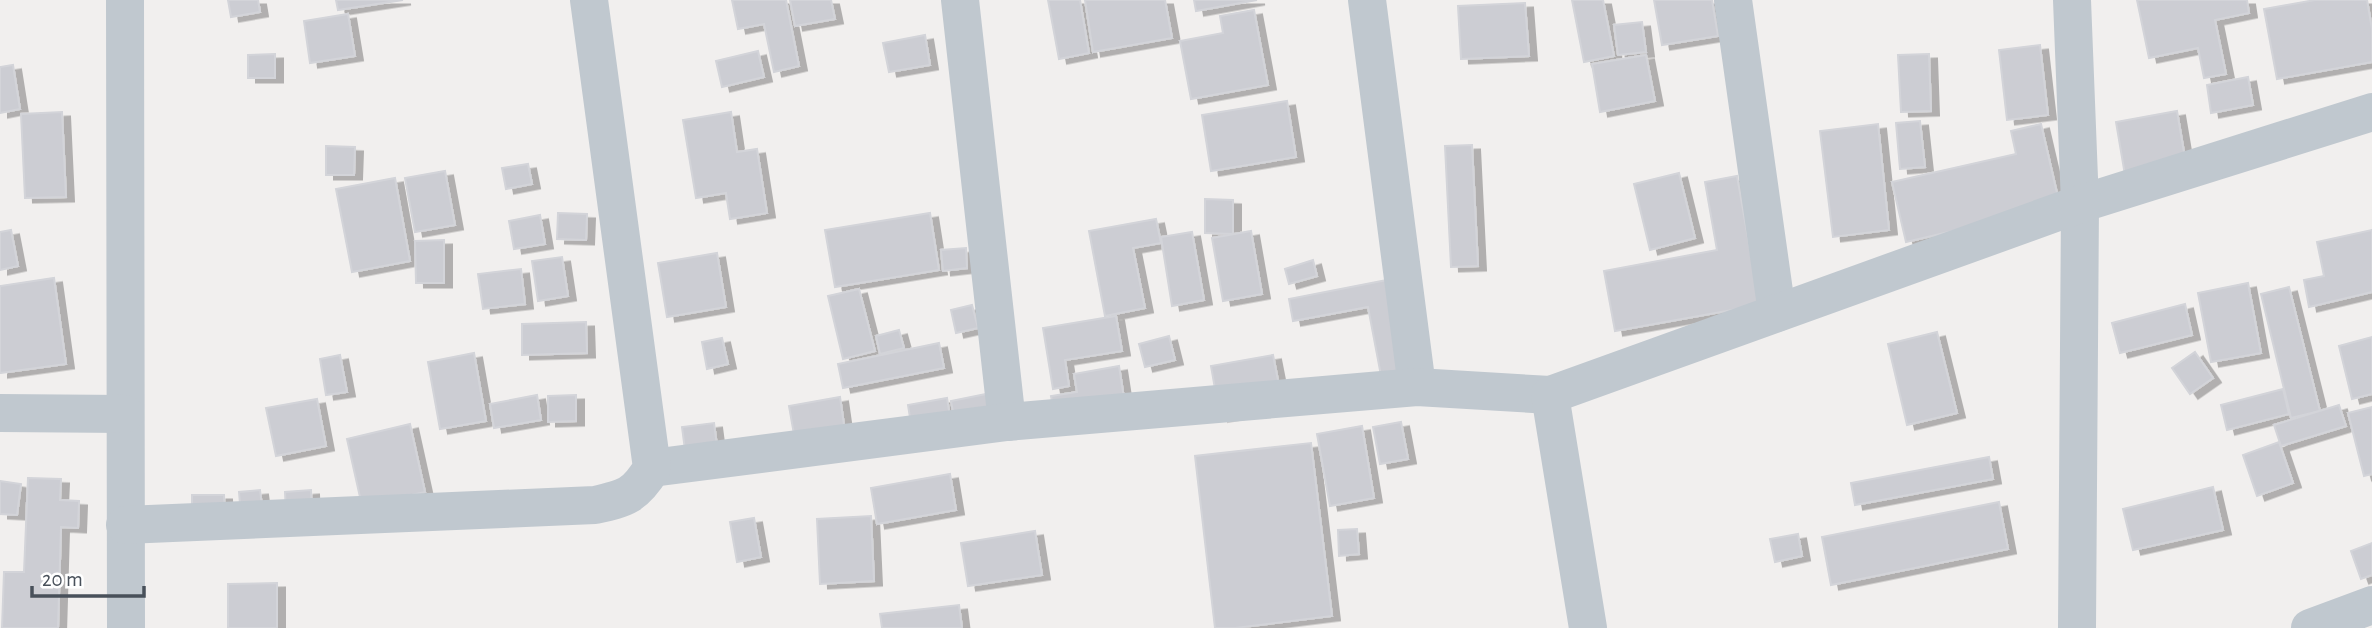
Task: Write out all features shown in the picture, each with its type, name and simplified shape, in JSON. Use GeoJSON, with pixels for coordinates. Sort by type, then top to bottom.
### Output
{"type":"FeatureCollection","features":[{"type":"Feature","properties":{"kind":"street"},"geometry":{"type":"LineString","coordinates":[[125,0],[126,628]]}},
{"type":"Feature","properties":{"kind":"street"},"geometry":{"type":"LineString","coordinates":[[125,525],[594,505],[626,498],[640,487],[652,468],[589,0]]}},
{"type":"Feature","properties":{"kind":"street"},"geometry":{"type":"LineString","coordinates":[[960,0],[1007,422]]}},
{"type":"Feature","properties":{"kind":"street"},"geometry":{"type":"LineString","coordinates":[[1367,0],[1417,387]]}},
{"type":"Feature","properties":{"kind":"street"},"geometry":{"type":"LineString","coordinates":[[1733,0],[1777,313]]}},
{"type":"Feature","properties":{"kind":"street"},"geometry":{"type":"LineString","coordinates":[[2072,0],[2080,204],[2077,628]]}},
{"type":"Feature","properties":{"kind":"street"},"geometry":{"type":"LineString","coordinates":[[652,468],[1007,422],[1417,387],[1550,395],[2080,204],[2372,112]]}},
{"type":"Feature","properties":{"kind":"street"},"geometry":{"type":"LineString","coordinates":[[1550,395],[1588,628]]}},
{"type":"Feature","properties":{"kind":"street"},"geometry":{"type":"LineString","coordinates":[[0,413],[125,414]]}},
{"type":"Feature","properties":{"kind":"street"},"geometry":{"type":"LineString","coordinates":[[2309,628],[2372,605]]}},
{"type":"Feature","properties":{"kind":"building"},"geometry":{"type":"Polygon","coordinates":[[[228,0],[258,0],[260,12],[231,17],[228,0]]]}},
{"type":"Feature","properties":{"kind":"building"},"geometry":{"type":"Polygon","coordinates":[[[336,0],[403,0],[338,10],[336,0]]]}},
{"type":"Feature","properties":{"kind":"building"},"geometry":{"type":"Polygon","coordinates":[[[732,0],[786,0],[799,66],[774,72],[764,24],[738,29],[732,0]]]}},
{"type":"Feature","properties":{"kind":"building"},"geometry":{"type":"Polygon","coordinates":[[[790,0],[831,0],[835,19],[795,26],[790,0]]]}},
{"type":"Feature","properties":{"kind":"building"},"geometry":{"type":"Polygon","coordinates":[[[1048,0],[1080,0],[1089,53],[1059,59],[1048,0]]]}},
{"type":"Feature","properties":{"kind":"building"},"geometry":{"type":"Polygon","coordinates":[[[1085,0],[1165,0],[1172,38],[1093,52],[1085,0]]]}},
{"type":"Feature","properties":{"kind":"building"},"geometry":{"type":"Polygon","coordinates":[[[1194,0],[1257,0],[1196,11],[1194,0]]]}},
{"type":"Feature","properties":{"kind":"building"},"geometry":{"type":"Polygon","coordinates":[[[1572,0],[1603,0],[1614,56],[1584,62],[1572,0]]]}},
{"type":"Feature","properties":{"kind":"building"},"geometry":{"type":"Polygon","coordinates":[[[1654,0],[1712,0],[1718,36],[1662,45],[1654,0]]]}},
{"type":"Feature","properties":{"kind":"building"},"geometry":{"type":"Polygon","coordinates":[[[2137,0],[2247,0],[2249,13],[2215,20],[2226,74],[2204,78],[2198,48],[2149,58],[2137,0]]]}},
{"type":"Feature","properties":{"kind":"building"},"geometry":{"type":"Polygon","coordinates":[[[2315,0],[2367,0],[2372,29],[2372,62],[2277,79],[2264,9],[2315,0]]]}},
{"type":"Feature","properties":{"kind":"building"},"geometry":{"type":"Polygon","coordinates":[[[1525,3],[1529,56],[1461,59],[1458,6],[1525,3]]]}},
{"type":"Feature","properties":{"kind":"building"},"geometry":{"type":"Polygon","coordinates":[[[1254,10],[1268,85],[1191,99],[1180,41],[1223,33],[1220,16],[1254,10]]]}},
{"type":"Feature","properties":{"kind":"building"},"geometry":{"type":"Polygon","coordinates":[[[348,14],[355,56],[310,63],[304,21],[348,14]]]}},
{"type":"Feature","properties":{"kind":"building"},"geometry":{"type":"Polygon","coordinates":[[[1642,22],[1646,52],[1618,55],[1614,25],[1642,22]]]}},
{"type":"Feature","properties":{"kind":"building"},"geometry":{"type":"Polygon","coordinates":[[[925,35],[930,65],[889,72],[883,43],[925,35]]]}},
{"type":"Feature","properties":{"kind":"building"},"geometry":{"type":"Polygon","coordinates":[[[2040,45],[2048,115],[2007,120],[1999,50],[2040,45]]]}},
{"type":"Feature","properties":{"kind":"building"},"geometry":{"type":"Polygon","coordinates":[[[758,51],[764,77],[722,87],[716,61],[758,51]]]}},
{"type":"Feature","properties":{"kind":"building"},"geometry":{"type":"Polygon","coordinates":[[[275,54],[275,78],[248,78],[248,55],[275,54]]]}},
{"type":"Feature","properties":{"kind":"building"},"geometry":{"type":"Polygon","coordinates":[[[1929,54],[1931,111],[1901,112],[1898,55],[1929,54]]]}},
{"type":"Feature","properties":{"kind":"building"},"geometry":{"type":"Polygon","coordinates":[[[1646,55],[1655,101],[1600,112],[1592,64],[1646,55]]]}},
{"type":"Feature","properties":{"kind":"building"},"geometry":{"type":"Polygon","coordinates":[[[13,65],[20,109],[0,113],[0,67],[13,65]]]}},
{"type":"Feature","properties":{"kind":"building"},"geometry":{"type":"Polygon","coordinates":[[[2248,77],[2253,105],[2211,113],[2207,85],[2248,77]]]}},
{"type":"Feature","properties":{"kind":"building"},"geometry":{"type":"Polygon","coordinates":[[[1287,101],[1296,157],[1211,171],[1202,115],[1287,101]]]}},
{"type":"Feature","properties":{"kind":"building"},"geometry":{"type":"Polygon","coordinates":[[[2177,111],[2186,164],[2125,175],[2116,122],[2177,111]]]}},
{"type":"Feature","properties":{"kind":"building"},"geometry":{"type":"Polygon","coordinates":[[[62,112],[66,197],[25,198],[21,114],[62,112]]]}},
{"type":"Feature","properties":{"kind":"building"},"geometry":{"type":"Polygon","coordinates":[[[731,112],[737,152],[757,149],[767,213],[730,219],[726,193],[696,198],[683,120],[731,112]]]}},
{"type":"Feature","properties":{"kind":"building"},"geometry":{"type":"Polygon","coordinates":[[[1920,121],[1925,167],[1900,169],[1896,123],[1920,121]]]}},
{"type":"Feature","properties":{"kind":"building"},"geometry":{"type":"Polygon","coordinates":[[[1878,124],[1889,230],[1833,237],[1820,131],[1878,124]]]}},
{"type":"Feature","properties":{"kind":"building"},"geometry":{"type":"Polygon","coordinates":[[[2041,124],[2060,206],[1906,242],[1892,182],[2016,154],[2011,131],[2041,124]]]}},
{"type":"Feature","properties":{"kind":"building"},"geometry":{"type":"Polygon","coordinates":[[[1472,145],[1478,266],[1451,267],[1445,146],[1472,145]]]}},
{"type":"Feature","properties":{"kind":"building"},"geometry":{"type":"Polygon","coordinates":[[[326,146],[355,147],[354,175],[326,175],[326,146]]]}},
{"type":"Feature","properties":{"kind":"building"},"geometry":{"type":"Polygon","coordinates":[[[528,164],[532,184],[506,189],[502,168],[528,164]]]}},
{"type":"Feature","properties":{"kind":"building"},"geometry":{"type":"Polygon","coordinates":[[[445,171],[455,225],[415,232],[405,178],[445,171]]]}},
{"type":"Feature","properties":{"kind":"building"},"geometry":{"type":"Polygon","coordinates":[[[1679,173],[1695,238],[1650,250],[1634,184],[1679,173]]]}},
{"type":"Feature","properties":{"kind":"building"},"geometry":{"type":"Polygon","coordinates":[[[1737,176],[1760,305],[1615,331],[1604,271],[1717,250],[1705,182],[1737,176]]]}},
{"type":"Feature","properties":{"kind":"building"},"geometry":{"type":"Polygon","coordinates":[[[395,178],[410,261],[352,272],[336,189],[395,178]]]}},
{"type":"Feature","properties":{"kind":"building"},"geometry":{"type":"Polygon","coordinates":[[[1205,199],[1233,200],[1233,234],[1205,233],[1205,199]]]}},
{"type":"Feature","properties":{"kind":"building"},"geometry":{"type":"Polygon","coordinates":[[[558,213],[587,214],[586,240],[557,239],[558,213]]]}},
{"type":"Feature","properties":{"kind":"building"},"geometry":{"type":"Polygon","coordinates":[[[930,213],[939,270],[835,287],[825,230],[930,213]]]}},
{"type":"Feature","properties":{"kind":"building"},"geometry":{"type":"Polygon","coordinates":[[[540,215],[545,244],[514,249],[509,221],[540,215]]]}},
{"type":"Feature","properties":{"kind":"building"},"geometry":{"type":"Polygon","coordinates":[[[1156,219],[1161,243],[1133,248],[1145,308],[1105,316],[1089,231],[1156,219]]]}},
{"type":"Feature","properties":{"kind":"building"},"geometry":{"type":"Polygon","coordinates":[[[11,230],[18,266],[0,270],[0,232],[11,230]]]}},
{"type":"Feature","properties":{"kind":"building"},"geometry":{"type":"Polygon","coordinates":[[[2372,230],[2372,292],[2309,307],[2304,280],[2324,276],[2317,242],[2372,230]]]}},
{"type":"Feature","properties":{"kind":"building"},"geometry":{"type":"Polygon","coordinates":[[[1251,231],[1262,294],[1223,301],[1212,238],[1251,231]]]}},
{"type":"Feature","properties":{"kind":"building"},"geometry":{"type":"Polygon","coordinates":[[[1192,232],[1204,300],[1172,306],[1161,237],[1192,232]]]}},
{"type":"Feature","properties":{"kind":"building"},"geometry":{"type":"Polygon","coordinates":[[[444,240],[444,283],[416,283],[415,241],[444,240]]]}},
{"type":"Feature","properties":{"kind":"building"},"geometry":{"type":"Polygon","coordinates":[[[966,248],[967,268],[943,271],[941,250],[966,248]]]}},
{"type":"Feature","properties":{"kind":"building"},"geometry":{"type":"Polygon","coordinates":[[[717,253],[726,307],[667,317],[658,263],[717,253]]]}},
{"type":"Feature","properties":{"kind":"building"},"geometry":{"type":"Polygon","coordinates":[[[562,257],[568,296],[538,301],[532,261],[562,257]]]}},
{"type":"Feature","properties":{"kind":"building"},"geometry":{"type":"Polygon","coordinates":[[[1313,260],[1317,276],[1289,284],[1285,269],[1313,260]]]}},
{"type":"Feature","properties":{"kind":"building"},"geometry":{"type":"Polygon","coordinates":[[[521,269],[525,304],[483,309],[478,274],[521,269]]]}},
{"type":"Feature","properties":{"kind":"building"},"geometry":{"type":"Polygon","coordinates":[[[54,278],[66,364],[0,373],[0,286],[54,278]]]}},
{"type":"Feature","properties":{"kind":"building"},"geometry":{"type":"Polygon","coordinates":[[[1387,280],[1406,382],[1383,386],[1368,307],[1293,321],[1289,299],[1387,280]]]}},
{"type":"Feature","properties":{"kind":"building"},"geometry":{"type":"Polygon","coordinates":[[[2248,283],[2261,353],[2211,362],[2198,293],[2248,283]]]}},
{"type":"Feature","properties":{"kind":"building"},"geometry":{"type":"Polygon","coordinates":[[[2289,287],[2320,411],[2291,418],[2261,294],[2289,287]]]}},
{"type":"Feature","properties":{"kind":"building"},"geometry":{"type":"Polygon","coordinates":[[[859,289],[875,351],[843,359],[828,296],[859,289]]]}},
{"type":"Feature","properties":{"kind":"building"},"geometry":{"type":"Polygon","coordinates":[[[2185,304],[2192,335],[2120,353],[2112,323],[2185,304]]]}},
{"type":"Feature","properties":{"kind":"building"},"geometry":{"type":"Polygon","coordinates":[[[972,305],[978,328],[956,333],[951,310],[972,305]]]}},
{"type":"Feature","properties":{"kind":"building"},"geometry":{"type":"Polygon","coordinates":[[[1116,316],[1122,351],[1065,360],[1069,386],[1053,389],[1043,328],[1116,316]]]}},
{"type":"Feature","properties":{"kind":"building"},"geometry":{"type":"Polygon","coordinates":[[[586,322],[587,353],[522,355],[522,324],[586,322]]]}},
{"type":"Feature","properties":{"kind":"building"},"geometry":{"type":"Polygon","coordinates":[[[899,330],[904,348],[880,354],[876,336],[899,330]]]}},
{"type":"Feature","properties":{"kind":"building"},"geometry":{"type":"Polygon","coordinates":[[[1937,332],[1957,413],[1907,425],[1888,344],[1937,332]]]}},
{"type":"Feature","properties":{"kind":"building"},"geometry":{"type":"Polygon","coordinates":[[[1169,336],[1175,360],[1145,367],[1139,344],[1169,336]]]}},
{"type":"Feature","properties":{"kind":"building"},"geometry":{"type":"Polygon","coordinates":[[[2372,337],[2372,394],[2352,399],[2339,346],[2372,337]]]}},
{"type":"Feature","properties":{"kind":"building"},"geometry":{"type":"Polygon","coordinates":[[[722,338],[728,364],[707,369],[702,342],[722,338]]]}},
{"type":"Feature","properties":{"kind":"building"},"geometry":{"type":"Polygon","coordinates":[[[939,343],[944,368],[843,388],[838,364],[939,343]]]}},
{"type":"Feature","properties":{"kind":"building"},"geometry":{"type":"Polygon","coordinates":[[[2195,352],[2213,378],[2190,394],[2172,368],[2195,352]]]}},
{"type":"Feature","properties":{"kind":"building"},"geometry":{"type":"Polygon","coordinates":[[[474,353],[486,421],[440,429],[428,362],[474,353]]]}},
{"type":"Feature","properties":{"kind":"building"},"geometry":{"type":"Polygon","coordinates":[[[340,355],[347,392],[326,395],[320,359],[340,355]]]}},
{"type":"Feature","properties":{"kind":"building"},"geometry":{"type":"Polygon","coordinates":[[[1273,355],[1283,406],[1220,417],[1211,366],[1273,355]]]}},
{"type":"Feature","properties":{"kind":"building"},"geometry":{"type":"Polygon","coordinates":[[[1119,366],[1126,411],[1056,423],[1051,396],[1077,392],[1074,374],[1119,366]]]}},
{"type":"Feature","properties":{"kind":"building"},"geometry":{"type":"Polygon","coordinates":[[[2283,389],[2289,414],[2227,430],[2221,405],[2283,389]]]}},
{"type":"Feature","properties":{"kind":"building"},"geometry":{"type":"Polygon","coordinates":[[[991,393],[995,415],[955,423],[951,401],[991,393]]]}},
{"type":"Feature","properties":{"kind":"building"},"geometry":{"type":"Polygon","coordinates":[[[537,395],[541,420],[494,428],[490,404],[537,395]]]}},
{"type":"Feature","properties":{"kind":"building"},"geometry":{"type":"Polygon","coordinates":[[[576,395],[576,421],[548,422],[548,396],[576,395]]]}},
{"type":"Feature","properties":{"kind":"building"},"geometry":{"type":"Polygon","coordinates":[[[840,397],[845,432],[795,440],[789,406],[840,397]]]}},
{"type":"Feature","properties":{"kind":"building"},"geometry":{"type":"Polygon","coordinates":[[[947,398],[951,423],[912,430],[908,405],[947,398]]]}},
{"type":"Feature","properties":{"kind":"building"},"geometry":{"type":"Polygon","coordinates":[[[317,399],[326,446],[276,456],[266,408],[317,399]]]}},
{"type":"Feature","properties":{"kind":"building"},"geometry":{"type":"Polygon","coordinates":[[[2339,405],[2346,426],[2281,446],[2274,425],[2339,405]]]}},
{"type":"Feature","properties":{"kind":"building"},"geometry":{"type":"Polygon","coordinates":[[[2372,407],[2372,474],[2364,476],[2348,413],[2372,407]]]}},
{"type":"Feature","properties":{"kind":"building"},"geometry":{"type":"Polygon","coordinates":[[[1401,422],[1408,459],[1380,464],[1373,427],[1401,422]]]}},
{"type":"Feature","properties":{"kind":"building"},"geometry":{"type":"Polygon","coordinates":[[[714,423],[717,446],[685,450],[682,427],[714,423]]]}},
{"type":"Feature","properties":{"kind":"building"},"geometry":{"type":"Polygon","coordinates":[[[410,424],[425,492],[362,506],[347,439],[410,424]]]}},
{"type":"Feature","properties":{"kind":"building"},"geometry":{"type":"Polygon","coordinates":[[[1362,426],[1374,498],[1330,506],[1317,434],[1362,426]]]}},
{"type":"Feature","properties":{"kind":"building"},"geometry":{"type":"Polygon","coordinates":[[[2279,442],[2293,483],[2257,496],[2243,455],[2279,442]]]}},
{"type":"Feature","properties":{"kind":"building"},"geometry":{"type":"Polygon","coordinates":[[[1311,443],[1332,616],[1215,628],[1195,456],[1311,443]]]}},
{"type":"Feature","properties":{"kind":"building"},"geometry":{"type":"Polygon","coordinates":[[[1989,457],[1993,479],[1855,505],[1851,483],[1989,457]]]}},
{"type":"Feature","properties":{"kind":"building"},"geometry":{"type":"Polygon","coordinates":[[[950,474],[956,510],[877,524],[871,488],[950,474]]]}},
{"type":"Feature","properties":{"kind":"building"},"geometry":{"type":"Polygon","coordinates":[[[28,478],[61,479],[60,500],[79,501],[78,528],[61,527],[58,628],[2,628],[4,572],[24,572],[28,478]]]}},
{"type":"Feature","properties":{"kind":"building"},"geometry":{"type":"Polygon","coordinates":[[[0,481],[21,484],[17,515],[0,514],[0,481]]]}},
{"type":"Feature","properties":{"kind":"building"},"geometry":{"type":"Polygon","coordinates":[[[2213,487],[2223,530],[2133,550],[2123,509],[2213,487]]]}},
{"type":"Feature","properties":{"kind":"building"},"geometry":{"type":"Polygon","coordinates":[[[260,490],[263,514],[241,516],[239,492],[260,490]]]}},
{"type":"Feature","properties":{"kind":"building"},"geometry":{"type":"Polygon","coordinates":[[[311,490],[312,513],[286,514],[285,492],[311,490]]]}},
{"type":"Feature","properties":{"kind":"building"},"geometry":{"type":"Polygon","coordinates":[[[192,495],[224,495],[225,516],[192,517],[192,495]]]}},
{"type":"Feature","properties":{"kind":"building"},"geometry":{"type":"Polygon","coordinates":[[[1999,502],[2008,549],[1831,585],[1822,537],[1999,502]]]}},
{"type":"Feature","properties":{"kind":"building"},"geometry":{"type":"Polygon","coordinates":[[[871,516],[874,581],[820,584],[817,519],[871,516]]]}},
{"type":"Feature","properties":{"kind":"building"},"geometry":{"type":"Polygon","coordinates":[[[754,518],[761,557],[737,562],[730,522],[754,518]]]}},
{"type":"Feature","properties":{"kind":"building"},"geometry":{"type":"Polygon","coordinates":[[[1357,529],[1359,554],[1339,556],[1338,530],[1357,529]]]}},
{"type":"Feature","properties":{"kind":"building"},"geometry":{"type":"Polygon","coordinates":[[[1035,531],[1042,575],[968,586],[961,543],[1035,531]]]}},
{"type":"Feature","properties":{"kind":"building"},"geometry":{"type":"Polygon","coordinates":[[[1798,534],[1802,556],[1775,562],[1770,539],[1798,534]]]}},
{"type":"Feature","properties":{"kind":"building"},"geometry":{"type":"Polygon","coordinates":[[[2372,543],[2372,575],[2361,579],[2351,551],[2372,543]]]}},
{"type":"Feature","properties":{"kind":"building"},"geometry":{"type":"Polygon","coordinates":[[[277,583],[277,628],[228,628],[228,584],[277,583]]]}},
{"type":"Feature","properties":{"kind":"building"},"geometry":{"type":"Polygon","coordinates":[[[959,605],[962,628],[882,628],[880,614],[959,605]]]}}]}
